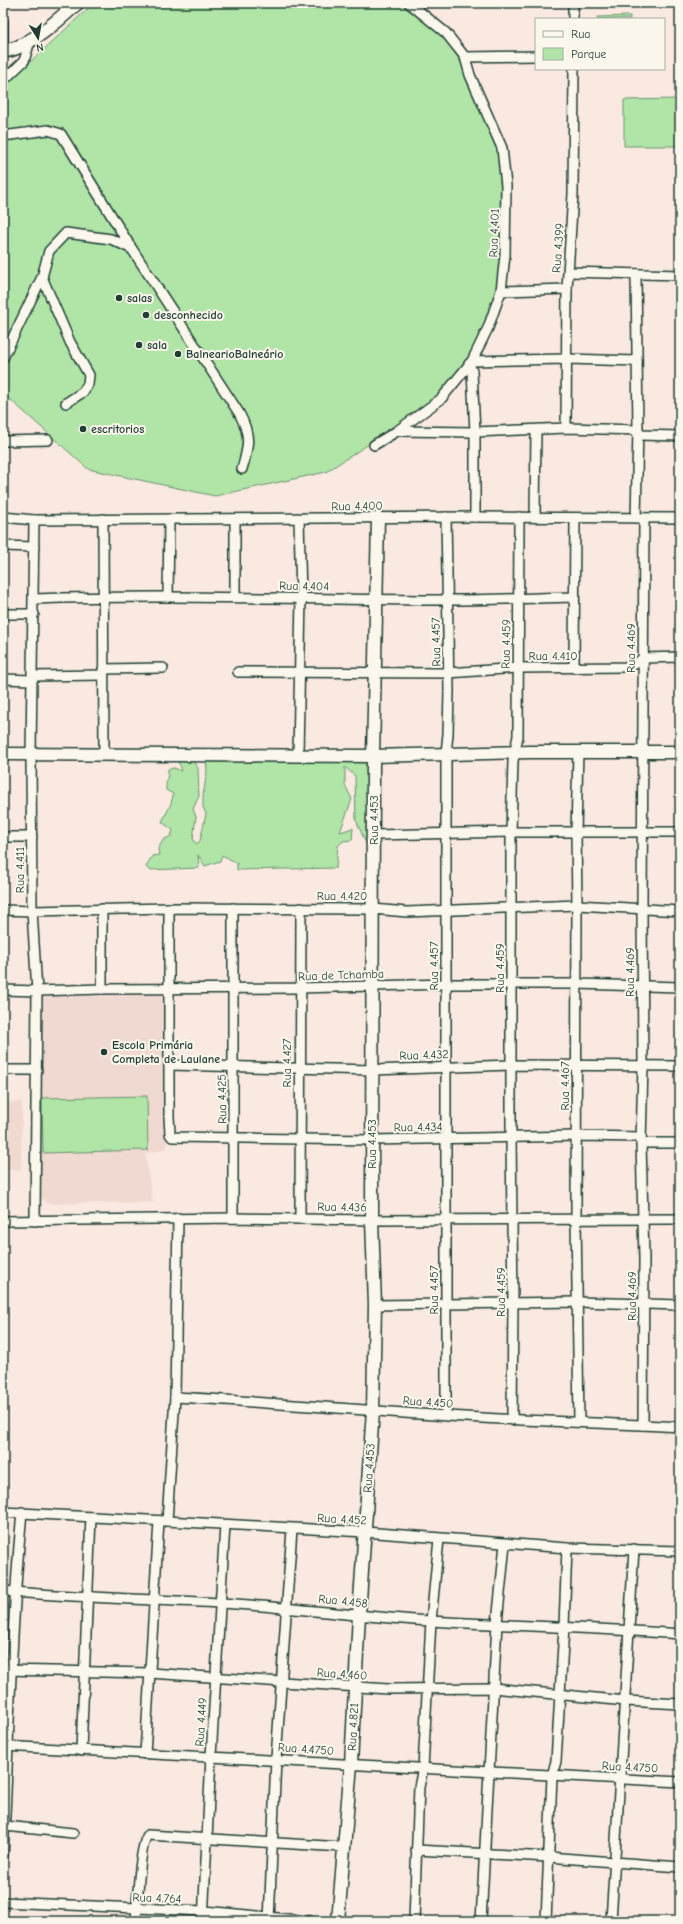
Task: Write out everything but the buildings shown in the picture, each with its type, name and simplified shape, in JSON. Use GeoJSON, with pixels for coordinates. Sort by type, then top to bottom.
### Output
{"type":"FeatureCollection","features":[{"type":"Feature","properties":{"kind":"main road"},"geometry":{"type":"LineString","coordinates":[[3,51],[16,49],[30,41],[73,5]]}},
{"type":"Feature","properties":{"kind":"street","name":"Rua 4.401"},"geometry":{"type":"LineString","coordinates":[[374,445],[397,431],[440,399],[470,362],[488,328],[501,291],[505,255],[505,164],[502,148],[473,82],[465,57],[446,33],[409,3]]}},
{"type":"Feature","properties":{"kind":"street"},"geometry":{"type":"LineString","coordinates":[[573,3],[573,18]]}},
{"type":"Feature","properties":{"kind":"street"},"geometry":{"type":"LineString","coordinates":[[3,21],[3,51]]}},
{"type":"Feature","properties":{"kind":"street"},"geometry":{"type":"LineString","coordinates":[[3,81],[24,61],[30,41]]}},
{"type":"Feature","properties":{"kind":"street"},"geometry":{"type":"LineString","coordinates":[[465,57],[535,56]]}},
{"type":"Feature","properties":{"kind":"street","name":"Rua 4.399"},"geometry":{"type":"LineString","coordinates":[[566,428],[567,289],[573,194],[574,70]]}},
{"type":"Feature","properties":{"kind":"street"},"geometry":{"type":"LineString","coordinates":[[3,136],[48,130],[61,134],[132,249],[248,429],[247,450],[242,468]]}},
{"type":"Feature","properties":{"kind":"street"},"geometry":{"type":"LineString","coordinates":[[3,358],[42,277],[49,251],[66,233],[111,239],[132,249]]}},
{"type":"Feature","properties":{"kind":"street"},"geometry":{"type":"LineString","coordinates":[[569,272],[680,275]]}},
{"type":"Feature","properties":{"kind":"street","name":"Rua 4.469"},"geometry":{"type":"LineString","coordinates":[[636,274],[643,658],[643,1065],[641,1140],[644,1220],[643,1425]]}},
{"type":"Feature","properties":{"kind":"street"},"geometry":{"type":"LineString","coordinates":[[42,277],[70,342],[89,375],[88,384],[83,392],[66,403]]}},
{"type":"Feature","properties":{"kind":"street"},"geometry":{"type":"LineString","coordinates":[[501,291],[567,289]]}},
{"type":"Feature","properties":{"kind":"street"},"geometry":{"type":"LineString","coordinates":[[475,517],[475,432],[472,371],[470,362],[567,359],[637,361]]}},
{"type":"Feature","properties":{"kind":"street"},"geometry":{"type":"LineString","coordinates":[[397,431],[475,432],[566,428],[680,436]]}},
{"type":"Feature","properties":{"kind":"street"},"geometry":{"type":"LineString","coordinates":[[535,517],[536,430]]}},
{"type":"Feature","properties":{"kind":"street"},"geometry":{"type":"LineString","coordinates":[[3,441],[48,440]]}},
{"type":"Feature","properties":{"kind":"street","name":"Rua 4.400"},"geometry":{"type":"LineString","coordinates":[[3,517],[34,520],[446,517],[680,518]]}},
{"type":"Feature","properties":{"kind":"street","name":"Rua 4.457"},"geometry":{"type":"LineString","coordinates":[[446,517],[448,673],[448,734],[446,753],[446,1416]]}},
{"type":"Feature","properties":{"kind":"street","name":"Rua 4.459"},"geometry":{"type":"LineString","coordinates":[[512,1420],[512,907],[510,832],[514,752],[518,736],[519,517]]}},
{"type":"Feature","properties":{"kind":"street","name":"Rua 4.453"},"geometry":{"type":"LineString","coordinates":[[365,1532],[373,1410],[375,1306],[372,1220],[372,986],[375,599],[378,518]]}},
{"type":"Feature","properties":{"kind":"street"},"geometry":{"type":"LineString","coordinates":[[574,668],[575,518]]}},
{"type":"Feature","properties":{"kind":"street"},"geometry":{"type":"LineString","coordinates":[[103,519],[104,753]]}},
{"type":"Feature","properties":{"kind":"street"},"geometry":{"type":"LineString","coordinates":[[168,597],[169,519]]}},
{"type":"Feature","properties":{"kind":"street"},"geometry":{"type":"LineString","coordinates":[[235,519],[235,597]]}},
{"type":"Feature","properties":{"kind":"street"},"geometry":{"type":"LineString","coordinates":[[298,756],[301,598],[299,519]]}},
{"type":"Feature","properties":{"kind":"street","name":"Rua 4.411"},"geometry":{"type":"LineString","coordinates":[[34,520],[34,614],[31,753],[32,911],[37,991],[35,1221]]}},
{"type":"Feature","properties":{"kind":"street"},"geometry":{"type":"LineString","coordinates":[[3,546],[34,547]]}},
{"type":"Feature","properties":{"kind":"street","name":"Rua 4.404"},"geometry":{"type":"LineString","coordinates":[[34,599],[104,597],[235,597],[447,600],[574,597]]}},
{"type":"Feature","properties":{"kind":"street"},"geometry":{"type":"LineString","coordinates":[[3,614],[34,614]]}},
{"type":"Feature","properties":{"kind":"street","name":"Rua 4.410"},"geometry":{"type":"LineString","coordinates":[[238,672],[448,673],[518,668],[626,667],[637,663],[643,658],[680,657]]}},
{"type":"Feature","properties":{"kind":"street"},"geometry":{"type":"LineString","coordinates":[[3,679],[163,668]]}},
{"type":"Feature","properties":{"kind":"street"},"geometry":{"type":"LineString","coordinates":[[3,754],[104,753],[373,756],[446,753],[578,751],[680,752]]}},
{"type":"Feature","properties":{"kind":"street","name":"Rua 4.467"},"geometry":{"type":"LineString","coordinates":[[578,751],[576,833],[578,905],[576,984],[576,1218],[579,1421]]}},
{"type":"Feature","properties":{"kind":"street"},"geometry":{"type":"LineString","coordinates":[[374,835],[510,832],[643,834],[680,832]]}},
{"type":"Feature","properties":{"kind":"street"},"geometry":{"type":"LineString","coordinates":[[3,837],[32,837]]}},
{"type":"Feature","properties":{"kind":"street","name":"Rua 4.420"},"geometry":{"type":"LineString","coordinates":[[3,910],[373,908],[407,912],[578,905],[680,911]]}},
{"type":"Feature","properties":{"kind":"street"},"geometry":{"type":"LineString","coordinates":[[169,908],[169,1065]]}},
{"type":"Feature","properties":{"kind":"street","name":"Rua 4.425"},"geometry":{"type":"LineString","coordinates":[[233,1218],[234,908]]}},
{"type":"Feature","properties":{"kind":"street","name":"Rua 4.427"},"geometry":{"type":"LineString","coordinates":[[300,1219],[299,988],[301,908]]}},
{"type":"Feature","properties":{"kind":"street"},"geometry":{"type":"LineString","coordinates":[[102,909],[102,989]]}},
{"type":"Feature","properties":{"kind":"street","name":"Rua de Tchamba"},"geometry":{"type":"LineString","coordinates":[[3,990],[37,991],[168,988],[299,988],[446,984],[576,984],[680,987]]}},
{"type":"Feature","properties":{"kind":"street","name":"Rua 4.432"},"geometry":{"type":"LineString","coordinates":[[169,1065],[373,1070],[446,1066],[511,1065],[680,1066]]}},
{"type":"Feature","properties":{"kind":"street","name":"Rua 4.434"},"geometry":{"type":"LineString","coordinates":[[169,1065],[169,1116],[170,1134],[172,1137],[372,1140],[577,1136],[680,1143]]}},
{"type":"Feature","properties":{"kind":"street"},"geometry":{"type":"LineString","coordinates":[[3,1070],[37,1070]]}},
{"type":"Feature","properties":{"kind":"street"},"geometry":{"type":"LineString","coordinates":[[145,1754],[155,1600],[175,1397],[178,1218]]}},
{"type":"Feature","properties":{"kind":"street","name":"Rua 4.436"},"geometry":{"type":"LineString","coordinates":[[3,1220],[35,1221],[178,1218],[372,1220],[576,1218],[644,1220],[680,1219]]}},
{"type":"Feature","properties":{"kind":"street"},"geometry":{"type":"LineString","coordinates":[[375,1306],[513,1302],[644,1302],[680,1305]]}},
{"type":"Feature","properties":{"kind":"street","name":"Rua 4.450"},"geometry":{"type":"LineString","coordinates":[[175,1397],[286,1403],[512,1420],[579,1421],[680,1427]]}},
{"type":"Feature","properties":{"kind":"street","name":"Rua 4.452"},"geometry":{"type":"LineString","coordinates":[[3,1512],[365,1532],[438,1539],[567,1548],[680,1551]]}},
{"type":"Feature","properties":{"kind":"street"},"geometry":{"type":"LineString","coordinates":[[3,1856],[5,1826],[7,1670],[16,1592],[22,1512]]}},
{"type":"Feature","properties":{"kind":"street"},"geometry":{"type":"LineString","coordinates":[[80,1751],[92,1517]]}},
{"type":"Feature","properties":{"kind":"street","name":"Rua 4.449"},"geometry":{"type":"LineString","coordinates":[[203,1921],[206,1837],[225,1525]]}},
{"type":"Feature","properties":{"kind":"street"},"geometry":{"type":"LineString","coordinates":[[269,1919],[276,1759],[292,1529]]}},
{"type":"Feature","properties":{"kind":"street","name":"Rua 4.821"},"geometry":{"type":"LineString","coordinates":[[338,1921],[351,1764],[365,1532]]}},
{"type":"Feature","properties":{"kind":"street"},"geometry":{"type":"LineString","coordinates":[[414,1921],[419,1787],[423,1768],[431,1621],[438,1539]]}},
{"type":"Feature","properties":{"kind":"street"},"geometry":{"type":"LineString","coordinates":[[481,1921],[497,1623],[505,1544]]}},
{"type":"Feature","properties":{"kind":"street"},"geometry":{"type":"LineString","coordinates":[[546,1921],[552,1776],[556,1761],[567,1548]]}},
{"type":"Feature","properties":{"kind":"street"},"geometry":{"type":"LineString","coordinates":[[611,1921],[626,1701],[634,1549]]}},
{"type":"Feature","properties":{"kind":"street","name":"Rua 4.458"},"geometry":{"type":"LineString","coordinates":[[3,1591],[88,1598],[286,1607],[431,1621],[497,1623],[680,1634]]}},
{"type":"Feature","properties":{"kind":"street","name":"Rua 4.460"},"geometry":{"type":"LineString","coordinates":[[7,1670],[84,1671],[216,1677],[355,1688],[493,1688],[626,1701],[680,1704]]}},
{"type":"Feature","properties":{"kind":"street","name":"Rua 4.4750"},"geometry":{"type":"LineString","coordinates":[[6,1746],[80,1751],[276,1759],[552,1776],[680,1782]]}},
{"type":"Feature","properties":{"kind":"street"},"geometry":{"type":"LineString","coordinates":[[5,1826],[73,1833]]}},
{"type":"Feature","properties":{"kind":"street"},"geometry":{"type":"LineString","coordinates":[[136,1921],[144,1838],[148,1835],[206,1837],[343,1847]]}},
{"type":"Feature","properties":{"kind":"street"},"geometry":{"type":"LineString","coordinates":[[416,1850],[548,1857],[680,1867]]}},
{"type":"Feature","properties":{"kind":"street","name":"Rua 4.764"},"geometry":{"type":"LineString","coordinates":[[3,1902],[204,1911],[269,1919],[310,1921]]}},
{"type":"Feature","properties":{"kind":"shaded area","name":"Escola Primária Completa de Laulane"},"geometry":{"type":"Polygon","coordinates":[[[166,995],[167,1148],[145,1154],[153,1202],[47,1204],[39,1195],[42,997],[166,995]]]}},
{"type":"Feature","properties":{"kind":"shaded area"},"geometry":{"type":"Polygon","coordinates":[[[3,1102],[22,1102],[21,1170],[3,1170],[3,1102]]]}},
{"type":"Feature","properties":{"kind":"green space"},"geometry":{"type":"Polygon","coordinates":[[[94,3],[405,3],[447,38],[460,61],[476,97],[502,148],[502,284],[482,340],[448,392],[326,472],[215,496],[88,469],[3,393],[3,87],[94,3]]]}},
{"type":"Feature","properties":{"kind":"green space"},"geometry":{"type":"Polygon","coordinates":[[[630,16],[630,18],[597,18],[630,16]]]}},
{"type":"Feature","properties":{"kind":"green space"},"geometry":{"type":"Polygon","coordinates":[[[680,99],[680,146],[624,146],[624,100],[680,99]]]}},
{"type":"Feature","properties":{"kind":"green space"},"geometry":{"type":"Polygon","coordinates":[[[184,758],[193,761],[198,768],[199,796],[193,809],[196,817],[193,839],[197,844],[200,841],[206,814],[203,807],[203,796],[207,771],[206,758],[373,758],[367,846],[356,820],[355,776],[345,767],[345,785],[352,799],[340,832],[353,828],[352,840],[343,841],[338,846],[336,868],[237,870],[237,863],[222,855],[220,861],[205,866],[198,855],[199,868],[149,870],[146,867],[152,856],[159,855],[158,849],[163,840],[171,836],[173,830],[162,822],[170,805],[173,794],[166,790],[168,769],[174,768],[181,771],[181,767],[178,762],[184,758]]]}},
{"type":"Feature","properties":{"kind":"green space"},"geometry":{"type":"Polygon","coordinates":[[[147,1096],[148,1150],[43,1153],[42,1098],[147,1096]]]}},
{"type":"Feature","properties":{"kind":"place","name":"salas"},"geometry":{"type":"Point","coordinates":[119,298]}},
{"type":"Feature","properties":{"kind":"place","name":"desconhecido"},"geometry":{"type":"Point","coordinates":[146,315]}},
{"type":"Feature","properties":{"kind":"place","name":"sala"},"geometry":{"type":"Point","coordinates":[139,345]}},
{"type":"Feature","properties":{"kind":"place","name":"BalnearioBalneário"},"geometry":{"type":"Point","coordinates":[178,354]}},
{"type":"Feature","properties":{"kind":"place","name":"escritorios"},"geometry":{"type":"Point","coordinates":[83,429]}},
{"type":"Feature","properties":{"kind":"place","name":"Escola Primária Completa de Laulane"},"geometry":{"type":"Point","coordinates":[104,1052]}}]}
